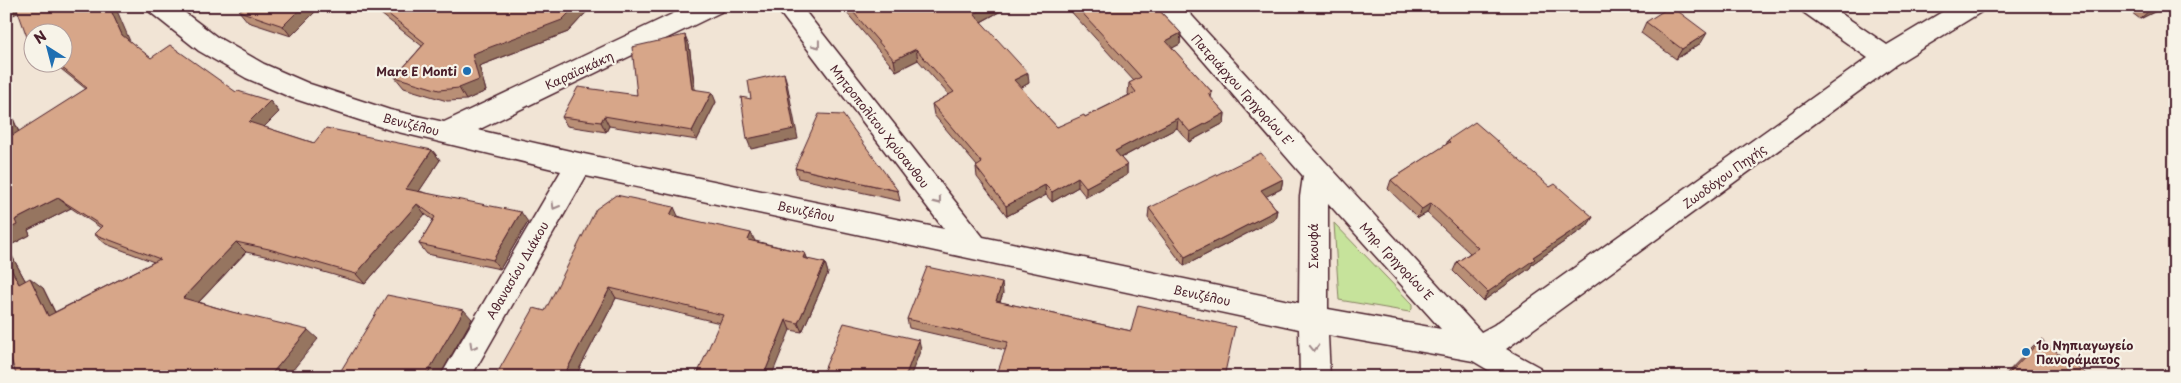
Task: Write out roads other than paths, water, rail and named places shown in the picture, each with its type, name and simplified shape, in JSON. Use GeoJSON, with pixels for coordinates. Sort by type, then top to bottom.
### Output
{"type":"FeatureCollection","features":[{"type":"Feature","properties":{"kind":"street","name":"Βενιζέλου"},"geometry":{"type":"LineString","coordinates":[[159,6],[208,44],[275,81],[362,111],[446,133],[579,164],[1313,319],[1478,349]]}},
{"type":"Feature","properties":{"kind":"street","name":"Καραϊσκάκη"},"geometry":{"type":"LineString","coordinates":[[446,133],[712,6]]}},
{"type":"Feature","properties":{"kind":"street","name":"Μητροπολίτου Χρύσανθου"},"geometry":{"type":"LineString","coordinates":[[787,6],[973,246]]}},
{"type":"Feature","properties":{"kind":"street","name":"Πατριάρχου Γρηγορίου Ε'"},"geometry":{"type":"LineString","coordinates":[[1168,6],[1316,173]]}},
{"type":"Feature","properties":{"kind":"street"},"geometry":{"type":"LineString","coordinates":[[1812,6],[1886,58]]}},
{"type":"Feature","properties":{"kind":"street","name":"Ζωοδόχου Πηγής"},"geometry":{"type":"LineString","coordinates":[[1478,349],[1505,334],[1886,58],[1972,6]]}},
{"type":"Feature","properties":{"kind":"street","name":"Αθανασίου Διάκου"},"geometry":{"type":"LineString","coordinates":[[455,377],[579,164]]}},
{"type":"Feature","properties":{"kind":"street","name":"Σκουφά"},"geometry":{"type":"LineString","coordinates":[[1315,377],[1313,319],[1314,197],[1316,173]]}},
{"type":"Feature","properties":{"kind":"street","name":"Μηρ. Γρηγορίου Ε΄"},"geometry":{"type":"LineString","coordinates":[[1316,173],[1478,349]]}},
{"type":"Feature","properties":{"kind":"street"},"geometry":{"type":"LineString","coordinates":[[1478,349],[1528,377]]}},
{"type":"Feature","properties":{"kind":"place","name":"Mare E Monti"},"geometry":{"type":"Point","coordinates":[467,71]}},
{"type":"Feature","properties":{"kind":"place","name":"1ο Νηπιαγωγείο Πανοράματος"},"geometry":{"type":"Point","coordinates":[2026,352]}}]}
